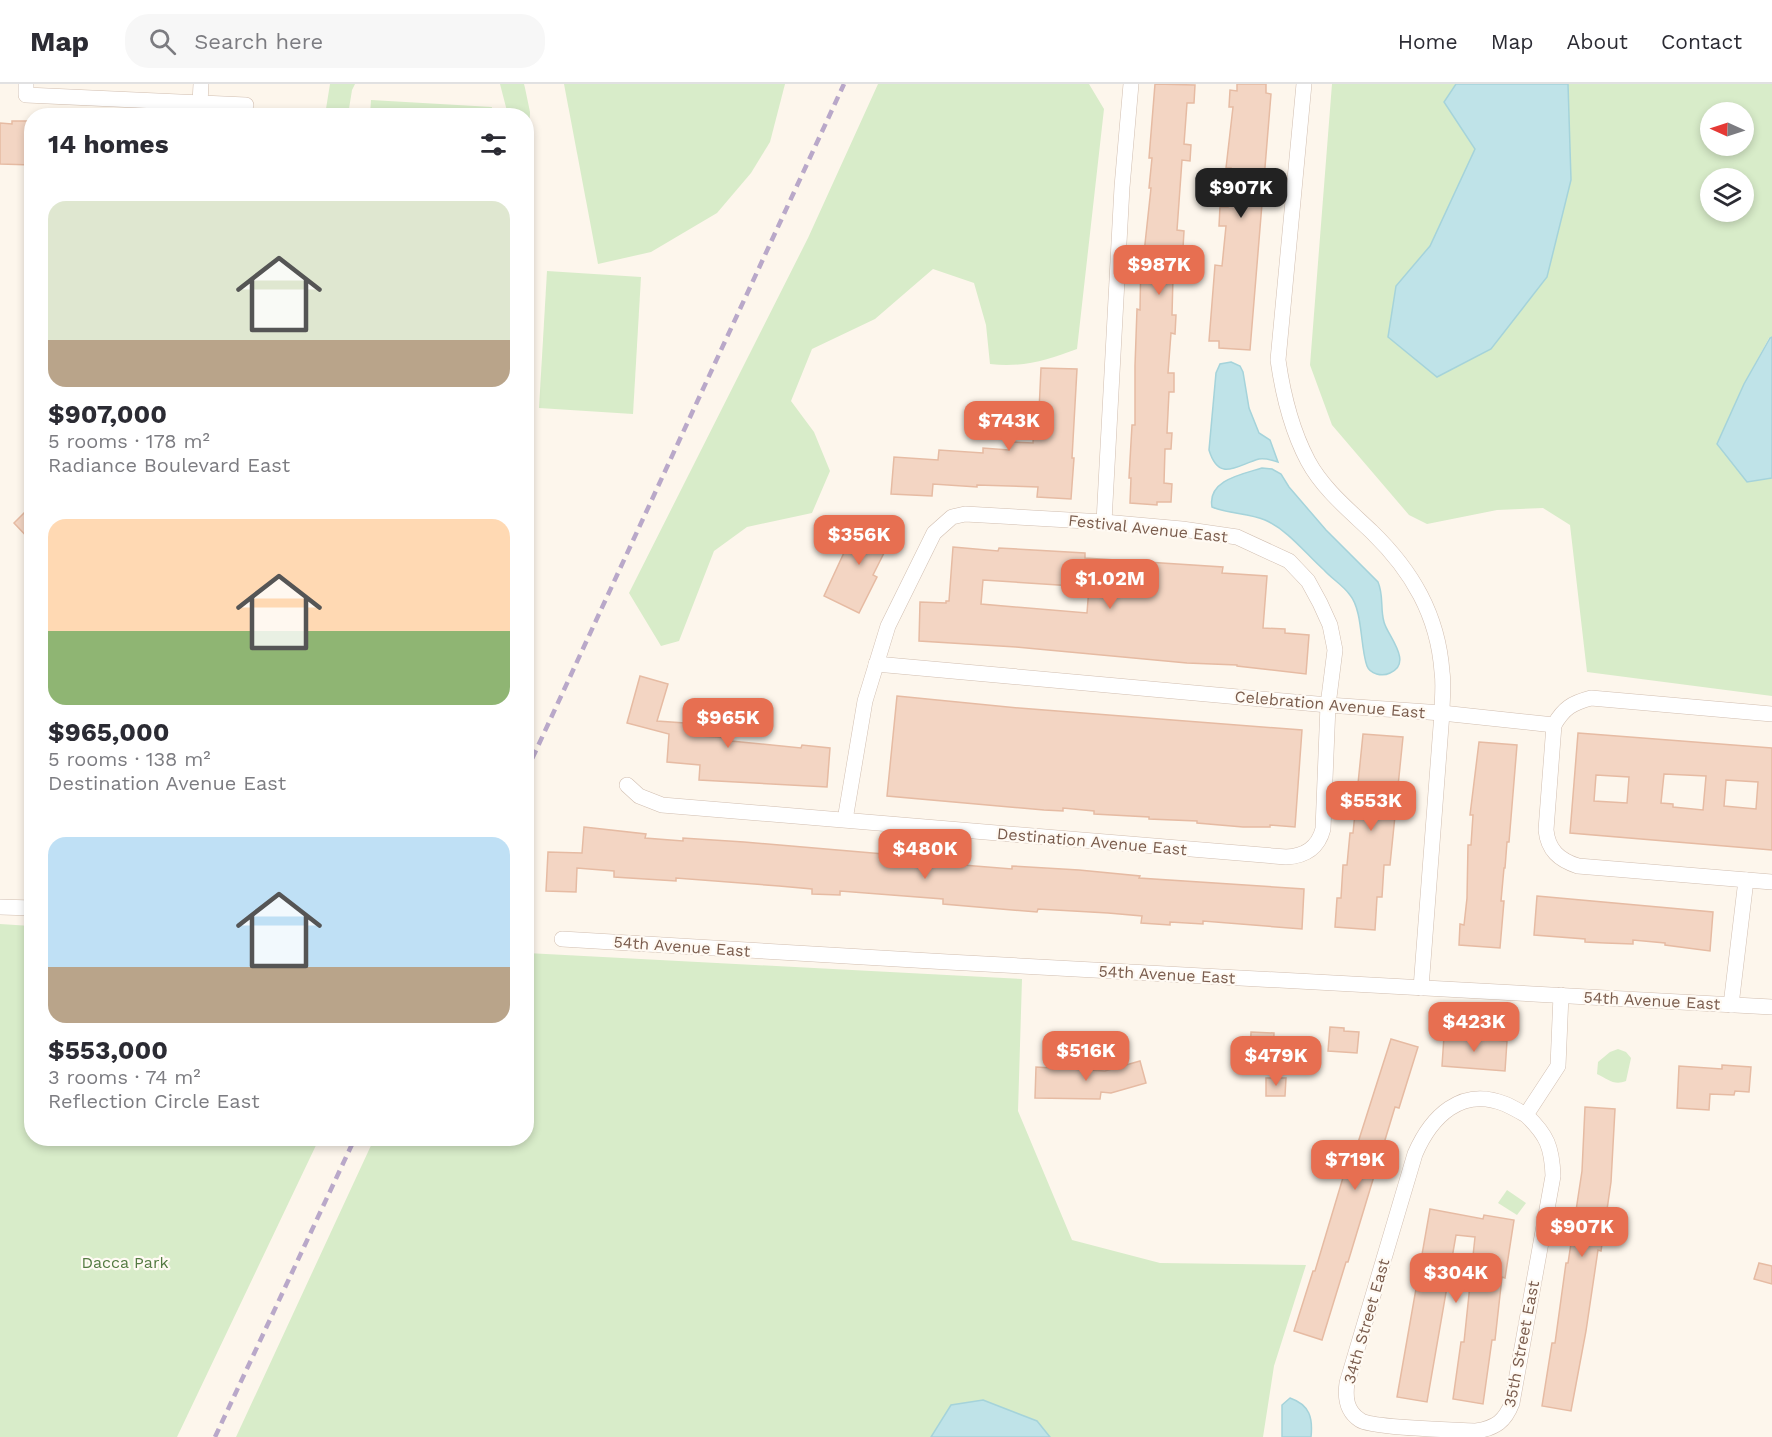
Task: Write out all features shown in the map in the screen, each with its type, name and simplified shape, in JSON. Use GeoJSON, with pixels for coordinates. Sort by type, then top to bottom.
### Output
{"type":"FeatureCollection","features":[{"type":"Feature","properties":{"kind":"street"},"geometry":{"type":"LineString","coordinates":[[200,103],[201,84]]}},
{"type":"Feature","properties":{"kind":"street"},"geometry":{"type":"LineString","coordinates":[[1104,522],[1122,187],[1131,84]]}},
{"type":"Feature","properties":{"kind":"street"},"geometry":{"type":"LineString","coordinates":[[1304,84],[1278,360],[1283,396],[1309,462],[1333,495],[1402,563],[1425,602],[1436,635],[1442,672],[1442,713],[1421,988]]}},
{"type":"Feature","properties":{"kind":"street"},"geometry":{"type":"LineString","coordinates":[[26,89],[246,105]]}},
{"type":"Feature","properties":{"kind":"street","name":"Festival Avenue East"},"geometry":{"type":"LineString","coordinates":[[876,664],[888,626],[934,533],[952,517],[965,514],[1104,522],[1237,537],[1289,561],[1308,581],[1330,625],[1335,650],[1328,705],[1323,829],[1316,845],[1310,850]]}},
{"type":"Feature","properties":{"kind":"street"},"geometry":{"type":"LineString","coordinates":[[845,820],[865,701],[876,664]]}},
{"type":"Feature","properties":{"kind":"street","name":"Celebration Avenue East"},"geometry":{"type":"LineString","coordinates":[[876,664],[1328,705],[1442,713],[1554,725]]}},
{"type":"Feature","properties":{"kind":"street"},"geometry":{"type":"LineString","coordinates":[[1772,714],[1591,698],[1574,703],[1565,708],[1554,725],[1546,830],[1547,840],[1556,855],[1563,861],[1578,866],[1772,882]]}},
{"type":"Feature","properties":{"kind":"street","name":"Destination Avenue East"},"geometry":{"type":"LineString","coordinates":[[627,785],[639,796],[662,805],[1286,857],[1297,856],[1310,850]]}},
{"type":"Feature","properties":{"kind":"street"},"geometry":{"type":"LineString","coordinates":[[1731,1005],[1746,880]]}},
{"type":"Feature","properties":{"kind":"street"},"geometry":{"type":"LineString","coordinates":[[0,907],[24,908]]}},
{"type":"Feature","properties":{"kind":"street","name":"54th Avenue East"},"geometry":{"type":"LineString","coordinates":[[562,939],[1772,1007]]}},
{"type":"Feature","properties":{"kind":"street"},"geometry":{"type":"LineString","coordinates":[[1526,1115],[1558,1066],[1561,995]]}},
{"type":"Feature","properties":{"kind":"street","name":"34th Street East"},"geometry":{"type":"LineString","coordinates":[[1500,1423],[1491,1428],[1476,1431],[1368,1424],[1360,1421],[1353,1414],[1347,1405],[1345,1394],[1415,1154],[1423,1134],[1443,1112],[1468,1101],[1485,1100],[1504,1103],[1526,1115]]}},
{"type":"Feature","properties":{"kind":"street","name":"35th Street East"},"geometry":{"type":"LineString","coordinates":[[1500,1423],[1507,1415],[1512,1403],[1553,1176],[1549,1145],[1541,1129],[1526,1115]]}},
{"type":"Feature","properties":{"kind":"green space"},"geometry":{"type":"Polygon","coordinates":[[[330,84],[355,84],[349,108],[326,108],[330,84]]]}},
{"type":"Feature","properties":{"kind":"green space"},"geometry":{"type":"Polygon","coordinates":[[[500,84],[524,84],[529,108],[506,108],[500,84]]]}},
{"type":"Feature","properties":{"kind":"green space"},"geometry":{"type":"Polygon","coordinates":[[[564,84],[785,84],[770,142],[751,173],[717,213],[651,252],[598,264],[564,84]]]}},
{"type":"Feature","properties":{"kind":"green space"},"geometry":{"type":"Polygon","coordinates":[[[878,84],[1089,84],[1104,109],[1077,349],[1035,362],[1013,365],[990,364],[986,325],[974,283],[933,269],[875,319],[812,349],[791,401],[814,432],[830,471],[812,513],[747,527],[714,551],[679,641],[661,646],[629,593],[808,238],[878,84]]]}},
{"type":"Feature","properties":{"kind":"green space"},"geometry":{"type":"Polygon","coordinates":[[[1332,84],[1456,84],[1444,102],[1475,149],[1430,246],[1396,286],[1571,180],[1568,84],[1772,84],[1772,337],[1769,338],[1744,384],[1717,444],[1747,481],[1772,478],[1772,696],[1587,672],[1570,525],[1543,508],[1497,510],[1427,524],[1409,515],[1332,425],[1310,365],[1332,84]]]}},
{"type":"Feature","properties":{"kind":"green space"},"geometry":{"type":"Polygon","coordinates":[[[371,100],[492,107],[492,108],[370,108],[371,100]]]}},
{"type":"Feature","properties":{"kind":"green space"},"geometry":{"type":"Polygon","coordinates":[[[547,271],[641,277],[633,414],[539,408],[547,271]]]}},
{"type":"Feature","properties":{"kind":"green space","name":"Dacca Park"},"geometry":{"type":"Polygon","coordinates":[[[0,924],[24,926],[24,1146],[316,1146],[177,1437],[0,1437],[0,924]]]}},
{"type":"Feature","properties":{"kind":"green space"},"geometry":{"type":"Polygon","coordinates":[[[534,953],[1022,979],[1018,1111],[1072,1240],[1160,1263],[1306,1265],[1274,1366],[1263,1437],[236,1437],[371,1146],[534,1146],[534,953]]]}},
{"type":"Feature","properties":{"kind":"green space"},"geometry":{"type":"Polygon","coordinates":[[[1618,1049],[1626,1052],[1631,1058],[1626,1081],[1618,1083],[1597,1074],[1598,1062],[1610,1052],[1618,1049]]]}},
{"type":"Feature","properties":{"kind":"green space"},"geometry":{"type":"Polygon","coordinates":[[[1507,1190],[1526,1203],[1517,1215],[1498,1203],[1507,1190]]]}},
{"type":"Feature","properties":{"kind":"water"},"geometry":{"type":"Polygon","coordinates":[[[1456,84],[1568,84],[1571,180],[1547,277],[1491,349],[1437,377],[1388,337],[1396,286],[1430,246],[1475,149],[1444,102],[1456,84]]]}},
{"type":"Feature","properties":{"kind":"water"},"geometry":{"type":"Polygon","coordinates":[[[1772,337],[1772,478],[1747,482],[1717,444],[1744,384],[1772,337]]]}},
{"type":"Feature","properties":{"kind":"water"},"geometry":{"type":"Polygon","coordinates":[[[1231,362],[1240,366],[1243,372],[1249,408],[1259,433],[1270,440],[1278,462],[1259,459],[1230,469],[1223,469],[1213,460],[1209,450],[1216,373],[1220,364],[1231,362]]]}},
{"type":"Feature","properties":{"kind":"water"},"geometry":{"type":"Polygon","coordinates":[[[1262,468],[1272,469],[1281,474],[1289,487],[1326,530],[1378,582],[1384,622],[1397,649],[1400,663],[1390,673],[1377,674],[1369,669],[1357,610],[1350,595],[1296,543],[1265,520],[1212,507],[1215,490],[1221,484],[1262,468]]]}},
{"type":"Feature","properties":{"kind":"water"},"geometry":{"type":"Polygon","coordinates":[[[1290,1398],[1302,1404],[1309,1413],[1311,1437],[1282,1437],[1282,1405],[1290,1398]]]}},
{"type":"Feature","properties":{"kind":"water"},"geometry":{"type":"Polygon","coordinates":[[[983,1400],[1037,1421],[1050,1437],[931,1437],[951,1405],[983,1400]]]}},
{"type":"Feature","properties":{"kind":"building"},"geometry":{"type":"Polygon","coordinates":[[[1155,84],[1195,85],[1194,103],[1187,103],[1184,144],[1191,145],[1190,161],[1182,160],[1177,230],[1184,231],[1183,248],[1181,248],[1179,277],[1173,277],[1172,315],[1176,315],[1175,334],[1171,333],[1168,373],[1174,373],[1174,392],[1169,392],[1167,433],[1172,433],[1171,449],[1165,449],[1164,483],[1172,484],[1171,502],[1157,502],[1157,505],[1130,503],[1131,478],[1129,478],[1132,425],[1135,425],[1137,309],[1140,310],[1141,253],[1144,253],[1151,188],[1149,188],[1152,158],[1149,158],[1155,84]]]}},
{"type":"Feature","properties":{"kind":"building"},"geometry":{"type":"Polygon","coordinates":[[[1237,84],[1266,84],[1266,93],[1271,94],[1250,350],[1219,348],[1219,341],[1209,341],[1215,265],[1222,266],[1226,226],[1219,226],[1220,207],[1228,207],[1231,168],[1226,168],[1233,107],[1229,107],[1230,90],[1237,91],[1237,84]]]}},
{"type":"Feature","properties":{"kind":"building"},"geometry":{"type":"Polygon","coordinates":[[[12,121],[24,121],[24,165],[0,164],[0,123],[12,124],[12,121]]]}},
{"type":"Feature","properties":{"kind":"building"},"geometry":{"type":"Polygon","coordinates":[[[1041,368],[1077,369],[1071,499],[1037,497],[1038,487],[977,485],[977,487],[933,484],[932,496],[891,494],[894,457],[938,460],[939,450],[983,453],[983,448],[1009,450],[1010,442],[1033,443],[1035,411],[1039,411],[1041,368]]]}},
{"type":"Feature","properties":{"kind":"building"},"geometry":{"type":"Polygon","coordinates":[[[24,513],[24,534],[14,523],[24,513]]]}},
{"type":"Feature","properties":{"kind":"building"},"geometry":{"type":"Polygon","coordinates":[[[860,518],[893,535],[873,575],[877,577],[859,613],[824,596],[860,518]]]}},
{"type":"Feature","properties":{"kind":"building"},"geometry":{"type":"Polygon","coordinates":[[[953,547],[998,551],[999,548],[1085,553],[1085,558],[1223,567],[1222,573],[1267,576],[1263,628],[1285,629],[1285,633],[1309,635],[1306,674],[1237,665],[919,641],[920,602],[946,603],[949,601],[953,547]],[[983,580],[981,604],[1087,613],[1089,587],[983,580]]]}},
{"type":"Feature","properties":{"kind":"building"},"geometry":{"type":"Polygon","coordinates":[[[640,676],[668,684],[657,721],[699,724],[699,736],[731,738],[731,741],[801,748],[802,745],[830,748],[827,787],[699,780],[700,765],[667,762],[669,734],[627,723],[640,676]]]}},
{"type":"Feature","properties":{"kind":"building"},"geometry":{"type":"Polygon","coordinates":[[[897,696],[1302,730],[1295,827],[1270,825],[1270,827],[1243,827],[1197,823],[1197,821],[1094,814],[1094,811],[1063,808],[1063,811],[1044,810],[887,796],[897,696]]]}},
{"type":"Feature","properties":{"kind":"building"},"geometry":{"type":"Polygon","coordinates":[[[1578,733],[1772,748],[1772,850],[1570,833],[1578,733]],[[1664,774],[1661,803],[1673,804],[1673,807],[1703,810],[1706,776],[1664,774]],[[1596,775],[1594,801],[1627,803],[1629,777],[1596,775]],[[1726,780],[1724,806],[1756,809],[1758,782],[1726,780]]]}},
{"type":"Feature","properties":{"kind":"building"},"geometry":{"type":"Polygon","coordinates":[[[1363,734],[1403,737],[1390,865],[1384,865],[1382,897],[1377,897],[1375,930],[1335,927],[1337,898],[1341,898],[1343,865],[1347,865],[1350,833],[1353,833],[1363,734]]]}},
{"type":"Feature","properties":{"kind":"building"},"geometry":{"type":"Polygon","coordinates":[[[1479,742],[1517,745],[1509,842],[1507,842],[1501,901],[1504,901],[1500,948],[1459,945],[1460,924],[1464,925],[1467,898],[1468,845],[1471,845],[1473,815],[1470,815],[1479,742]]]}},
{"type":"Feature","properties":{"kind":"building"},"geometry":{"type":"Polygon","coordinates":[[[584,827],[646,834],[645,838],[744,842],[942,859],[942,863],[975,866],[1079,870],[1140,876],[1139,878],[1304,889],[1302,929],[1203,921],[1203,924],[1141,923],[1142,916],[1038,909],[1037,912],[943,904],[943,899],[840,891],[840,895],[812,894],[812,889],[676,878],[676,881],[614,877],[614,871],[577,868],[576,892],[546,891],[548,852],[582,853],[584,827]]]}},
{"type":"Feature","properties":{"kind":"building"},"geometry":{"type":"Polygon","coordinates":[[[1537,896],[1713,912],[1710,951],[1633,940],[1633,944],[1585,942],[1585,939],[1534,935],[1537,896]]]}},
{"type":"Feature","properties":{"kind":"building"},"geometry":{"type":"Polygon","coordinates":[[[1330,1027],[1359,1032],[1357,1053],[1328,1051],[1330,1027]]]}},
{"type":"Feature","properties":{"kind":"building"},"geometry":{"type":"Polygon","coordinates":[[[1251,1032],[1274,1033],[1273,1062],[1250,1061],[1251,1032]]]}},
{"type":"Feature","properties":{"kind":"building"},"geometry":{"type":"Polygon","coordinates":[[[1444,1036],[1507,1041],[1505,1071],[1442,1066],[1444,1036]]]}},
{"type":"Feature","properties":{"kind":"building"},"geometry":{"type":"Polygon","coordinates":[[[1391,1039],[1418,1047],[1399,1108],[1395,1107],[1322,1340],[1294,1331],[1313,1271],[1315,1271],[1351,1151],[1355,1152],[1391,1039]]]}},
{"type":"Feature","properties":{"kind":"building"},"geometry":{"type":"Polygon","coordinates":[[[1140,1061],[1146,1083],[1111,1093],[1101,1092],[1100,1099],[1035,1098],[1036,1067],[1105,1071],[1140,1061]]]}},
{"type":"Feature","properties":{"kind":"building"},"geometry":{"type":"Polygon","coordinates":[[[1722,1065],[1751,1067],[1749,1092],[1735,1091],[1734,1095],[1710,1094],[1709,1110],[1677,1108],[1679,1066],[1722,1069],[1722,1065]]]}},
{"type":"Feature","properties":{"kind":"building"},"geometry":{"type":"Polygon","coordinates":[[[1266,1078],[1286,1078],[1285,1096],[1266,1096],[1266,1078]]]}},
{"type":"Feature","properties":{"kind":"building"},"geometry":{"type":"Polygon","coordinates":[[[1585,1107],[1615,1109],[1611,1182],[1601,1251],[1598,1250],[1571,1411],[1542,1406],[1552,1343],[1555,1343],[1582,1171],[1585,1107]]]}},
{"type":"Feature","properties":{"kind":"building"},"geometry":{"type":"Polygon","coordinates":[[[1430,1209],[1483,1219],[1484,1215],[1514,1220],[1505,1278],[1502,1277],[1495,1340],[1492,1340],[1483,1404],[1453,1399],[1461,1342],[1464,1342],[1475,1237],[1456,1235],[1427,1402],[1397,1397],[1430,1209]]]}},
{"type":"Feature","properties":{"kind":"building"},"geometry":{"type":"Polygon","coordinates":[[[1759,1263],[1772,1266],[1772,1284],[1754,1279],[1759,1263]]]}},
{"type":"Feature","properties":{"kind":"railway"},"geometry":{"type":"LineString","coordinates":[[534,755],[844,84]]}},
{"type":"Feature","properties":{"kind":"railway"},"geometry":{"type":"LineString","coordinates":[[215,1437],[351,1146]]}}]}
